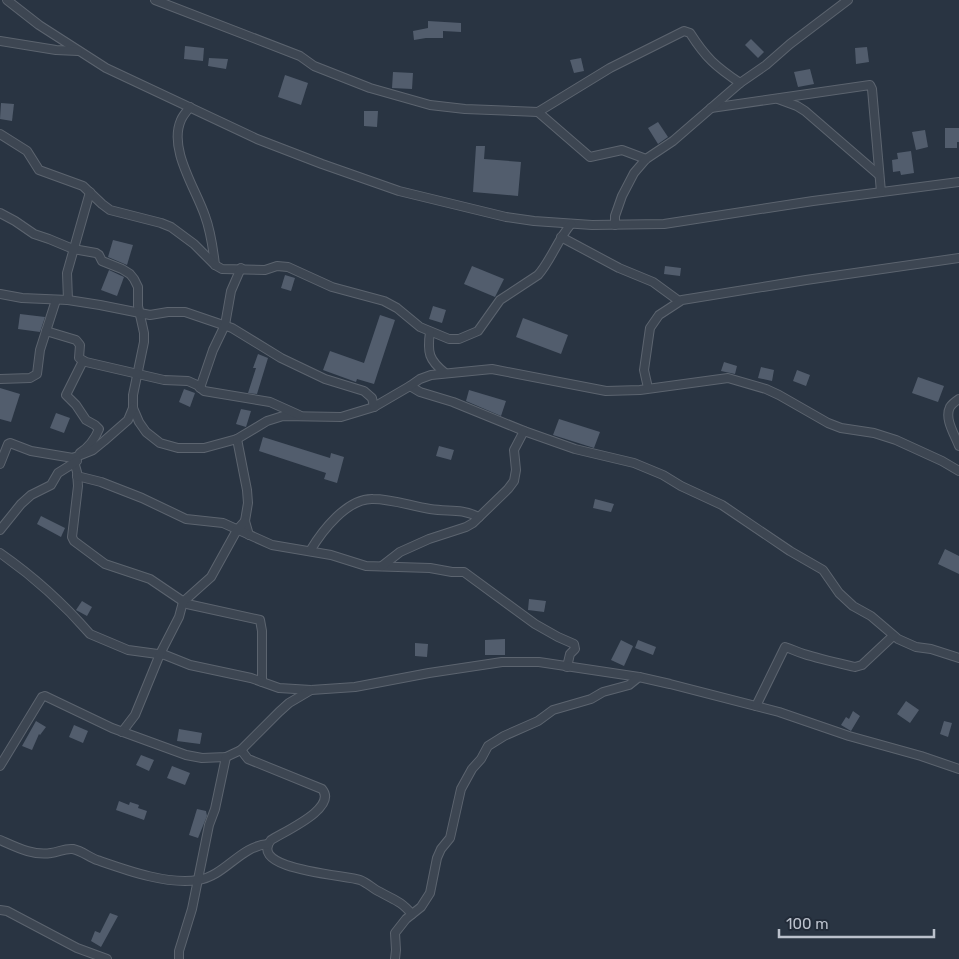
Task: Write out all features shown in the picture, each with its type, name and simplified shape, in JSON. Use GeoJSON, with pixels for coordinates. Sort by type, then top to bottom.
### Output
{"type":"FeatureCollection","features":[{"type":"Feature","properties":{"kind":"street"},"geometry":{"type":"LineString","coordinates":[[7,0],[39,25],[106,68],[285,151],[399,190],[506,217],[571,224],[664,224],[959,182]]}},
{"type":"Feature","properties":{"kind":"street"},"geometry":{"type":"LineString","coordinates":[[154,0],[292,53],[314,66],[388,94],[440,107],[538,112],[610,68],[684,31],[690,33],[703,54],[740,84]]}},
{"type":"Feature","properties":{"kind":"street"},"geometry":{"type":"LineString","coordinates":[[615,225],[618,208],[638,166],[673,141],[740,84],[848,0]]}},
{"type":"Feature","properties":{"kind":"street"},"geometry":{"type":"LineString","coordinates":[[0,41],[56,50],[78,50]]}},
{"type":"Feature","properties":{"kind":"street"},"geometry":{"type":"LineString","coordinates":[[711,108],[870,86],[872,89],[881,192]]}},
{"type":"Feature","properties":{"kind":"street"},"geometry":{"type":"LineString","coordinates":[[775,98],[805,111],[879,176]]}},
{"type":"Feature","properties":{"kind":"street"},"geometry":{"type":"LineString","coordinates":[[190,107],[181,119],[179,126],[179,150],[185,171],[207,223],[215,265]]}},
{"type":"Feature","properties":{"kind":"street"},"geometry":{"type":"LineString","coordinates":[[538,112],[586,156],[594,158],[615,150],[622,150],[646,159]]}},
{"type":"Feature","properties":{"kind":"street"},"geometry":{"type":"LineString","coordinates":[[0,134],[27,150],[39,170],[76,183],[90,192],[110,210],[161,222],[171,227],[194,244],[215,265],[227,270],[241,268],[265,270],[277,266],[288,267],[326,285],[384,302],[397,308],[420,327],[454,340],[473,335],[478,331],[500,300],[542,270],[561,237],[571,224]]}},
{"type":"Feature","properties":{"kind":"street"},"geometry":{"type":"LineString","coordinates":[[68,300],[67,273],[90,192]]}},
{"type":"Feature","properties":{"kind":"street"},"geometry":{"type":"LineString","coordinates":[[0,213],[34,234],[49,238],[73,249],[92,252],[99,255],[102,261],[130,274],[138,287],[138,306],[144,332],[144,342],[132,395],[133,408],[139,422],[153,437],[169,446],[192,449],[204,448],[237,439],[267,421],[283,416],[341,417],[374,407],[420,379],[431,375],[492,369],[606,392],[718,379],[738,380],[779,394],[828,423],[841,428],[874,433],[896,440],[959,471]]}},
{"type":"Feature","properties":{"kind":"street"},"geometry":{"type":"LineString","coordinates":[[561,237],[619,268],[653,282],[679,302]]}},
{"type":"Feature","properties":{"kind":"street"},"geometry":{"type":"LineString","coordinates":[[648,388],[644,370],[652,322],[658,315],[679,302],[695,297],[959,258]]}},
{"type":"Feature","properties":{"kind":"street"},"geometry":{"type":"LineString","coordinates":[[200,388],[224,325],[231,291],[241,268]]}},
{"type":"Feature","properties":{"kind":"street"},"geometry":{"type":"LineString","coordinates":[[0,294],[22,298],[68,300],[150,315],[185,312],[240,332],[290,363],[324,379],[364,391],[372,398],[374,407]]}},
{"type":"Feature","properties":{"kind":"street"},"geometry":{"type":"LineString","coordinates":[[0,379],[30,378],[38,374],[40,350],[56,300]]}},
{"type":"Feature","properties":{"kind":"street"},"geometry":{"type":"LineString","coordinates":[[46,331],[79,342],[79,358],[83,361],[164,380],[188,381],[207,392],[270,402],[301,415]]}},
{"type":"Feature","properties":{"kind":"street"},"geometry":{"type":"LineString","coordinates":[[430,332],[428,343],[433,363],[445,373]]}},
{"type":"Feature","properties":{"kind":"street"},"geometry":{"type":"LineString","coordinates":[[0,530],[20,504],[31,495],[51,485],[58,473],[86,449],[96,437],[99,429],[95,424],[86,420],[76,404],[66,395],[83,361]]}},
{"type":"Feature","properties":{"kind":"street"},"geometry":{"type":"LineString","coordinates":[[410,386],[420,392],[453,402],[524,432],[575,449],[645,467],[663,475],[681,486],[722,505],[790,551],[823,570],[839,593],[853,606],[871,616],[893,636],[912,646],[931,649],[959,658]]}},
{"type":"Feature","properties":{"kind":"street"},"geometry":{"type":"LineString","coordinates":[[959,399],[950,407],[948,415],[959,446]]}},
{"type":"Feature","properties":{"kind":"street"},"geometry":{"type":"LineString","coordinates":[[0,464],[10,443],[31,451],[73,460],[84,457],[128,420],[133,408]]}},
{"type":"Feature","properties":{"kind":"street"},"geometry":{"type":"LineString","coordinates":[[128,420],[139,422]]}},
{"type":"Feature","properties":{"kind":"street"},"geometry":{"type":"LineString","coordinates":[[382,566],[400,552],[430,539],[466,527],[479,517],[514,481],[516,470],[514,450],[524,432]]}},
{"type":"Feature","properties":{"kind":"street"},"geometry":{"type":"LineString","coordinates":[[237,439],[248,497],[245,520],[249,535]]}},
{"type":"Feature","properties":{"kind":"street"},"geometry":{"type":"LineString","coordinates":[[73,460],[78,486],[72,537],[74,541],[105,564],[150,579],[183,602],[260,620],[262,631],[262,682]]}},
{"type":"Feature","properties":{"kind":"street"},"geometry":{"type":"LineString","coordinates":[[77,476],[100,482],[142,498],[186,520],[223,524],[272,545],[331,555],[366,566],[433,568],[452,572],[464,572],[535,624],[558,638],[574,644],[575,649],[570,654],[567,666]]}},
{"type":"Feature","properties":{"kind":"street"},"geometry":{"type":"LineString","coordinates":[[310,552],[320,534],[330,523],[351,506],[369,499],[388,500],[432,509],[466,511],[479,517]]}},
{"type":"Feature","properties":{"kind":"street"},"geometry":{"type":"LineString","coordinates":[[122,732],[135,715],[160,654],[179,617],[183,602],[212,577],[237,530],[245,520]]}},
{"type":"Feature","properties":{"kind":"street"},"geometry":{"type":"LineString","coordinates":[[0,553],[16,564],[58,600],[90,634],[128,650],[160,654],[190,665],[251,678],[279,688],[311,690],[355,688],[429,673],[502,662],[539,662],[670,684],[779,712],[849,736],[921,756],[959,769]]}},
{"type":"Feature","properties":{"kind":"street"},"geometry":{"type":"LineString","coordinates":[[756,706],[785,647],[807,655],[855,667],[862,665],[893,636]]}},
{"type":"Feature","properties":{"kind":"street"},"geometry":{"type":"LineString","coordinates":[[395,959],[395,933],[421,907],[431,890],[437,858],[450,838],[461,789],[488,746],[504,736],[538,721],[553,710],[588,700],[603,692],[628,685],[639,678]]}},
{"type":"Feature","properties":{"kind":"street"},"geometry":{"type":"LineString","coordinates":[[0,766],[26,721],[42,697],[45,696],[122,732],[186,755],[202,758],[226,757],[241,750],[289,703],[311,690]]}},
{"type":"Feature","properties":{"kind":"street"},"geometry":{"type":"LineString","coordinates":[[0,840],[29,852],[50,853],[67,848],[131,871],[170,880],[199,880],[217,873],[249,850],[268,844],[271,840],[317,812],[324,803],[326,795],[322,789],[248,759],[241,750]]}},
{"type":"Feature","properties":{"kind":"street"},"geometry":{"type":"LineString","coordinates":[[180,959],[179,951],[199,880],[209,825],[215,809],[226,757]]}},
{"type":"Feature","properties":{"kind":"street"},"geometry":{"type":"LineString","coordinates":[[268,844],[268,853],[276,860],[312,873],[361,880],[400,902],[412,914]]}},
{"type":"Feature","properties":{"kind":"street"},"geometry":{"type":"LineString","coordinates":[[0,910],[8,911],[77,948],[107,959]]}},
{"type":"Feature","properties":{"kind":"building"},"geometry":{"type":"Polygon","coordinates":[[[428,21],[461,23],[461,32],[443,31],[443,38],[414,40],[413,31],[428,28],[428,21]]]}},
{"type":"Feature","properties":{"kind":"building"},"geometry":{"type":"Polygon","coordinates":[[[751,39],[764,52],[758,58],[745,45],[751,39]]]}},
{"type":"Feature","properties":{"kind":"building"},"geometry":{"type":"Polygon","coordinates":[[[185,46],[204,48],[203,61],[184,59],[185,46]]]}},
{"type":"Feature","properties":{"kind":"building"},"geometry":{"type":"Polygon","coordinates":[[[867,47],[869,62],[856,64],[855,48],[867,47]]]}},
{"type":"Feature","properties":{"kind":"building"},"geometry":{"type":"Polygon","coordinates":[[[209,58],[228,59],[226,69],[208,66],[209,58]]]}},
{"type":"Feature","properties":{"kind":"building"},"geometry":{"type":"Polygon","coordinates":[[[581,58],[584,71],[574,73],[570,60],[581,58]]]}},
{"type":"Feature","properties":{"kind":"building"},"geometry":{"type":"Polygon","coordinates":[[[810,69],[814,84],[798,87],[794,72],[810,69]]]}},
{"type":"Feature","properties":{"kind":"building"},"geometry":{"type":"Polygon","coordinates":[[[393,72],[413,73],[412,89],[392,88],[393,72]]]}},
{"type":"Feature","properties":{"kind":"building"},"geometry":{"type":"Polygon","coordinates":[[[285,75],[308,83],[301,105],[278,97],[285,75]]]}},
{"type":"Feature","properties":{"kind":"building"},"geometry":{"type":"Polygon","coordinates":[[[1,103],[14,104],[12,121],[0,119],[1,103]]]}},
{"type":"Feature","properties":{"kind":"building"},"geometry":{"type":"Polygon","coordinates":[[[364,111],[378,111],[377,127],[364,126],[364,111]]]}},
{"type":"Feature","properties":{"kind":"building"},"geometry":{"type":"Polygon","coordinates":[[[658,122],[668,137],[658,144],[648,128],[658,122]]]}},
{"type":"Feature","properties":{"kind":"building"},"geometry":{"type":"Polygon","coordinates":[[[945,128],[959,128],[957,148],[945,148],[945,128]]]}},
{"type":"Feature","properties":{"kind":"building"},"geometry":{"type":"Polygon","coordinates":[[[925,130],[928,147],[916,150],[912,132],[925,130]]]}},
{"type":"Feature","properties":{"kind":"building"},"geometry":{"type":"Polygon","coordinates":[[[476,146],[485,146],[484,159],[521,162],[518,196],[473,192],[476,146]]]}},
{"type":"Feature","properties":{"kind":"building"},"geometry":{"type":"Polygon","coordinates":[[[911,151],[914,173],[901,175],[900,171],[893,172],[892,160],[898,159],[897,153],[911,151]]]}},
{"type":"Feature","properties":{"kind":"building"},"geometry":{"type":"Polygon","coordinates":[[[113,240],[133,245],[127,265],[108,257],[113,240]]]}},
{"type":"Feature","properties":{"kind":"building"},"geometry":{"type":"Polygon","coordinates":[[[472,266],[504,279],[495,297],[464,284],[472,266]]]}},
{"type":"Feature","properties":{"kind":"building"},"geometry":{"type":"Polygon","coordinates":[[[665,266],[681,268],[680,276],[664,274],[665,266]]]}},
{"type":"Feature","properties":{"kind":"building"},"geometry":{"type":"Polygon","coordinates":[[[109,270],[124,277],[117,296],[101,290],[109,270]]]}},
{"type":"Feature","properties":{"kind":"building"},"geometry":{"type":"Polygon","coordinates":[[[285,275],[295,278],[291,291],[281,288],[285,275]]]}},
{"type":"Feature","properties":{"kind":"building"},"geometry":{"type":"Polygon","coordinates":[[[433,306],[446,310],[442,323],[429,319],[433,306]]]}},
{"type":"Feature","properties":{"kind":"building"},"geometry":{"type":"Polygon","coordinates":[[[20,314],[45,317],[40,332],[18,329],[20,314]]]}},
{"type":"Feature","properties":{"kind":"building"},"geometry":{"type":"Polygon","coordinates":[[[380,315],[395,320],[374,384],[357,379],[356,382],[323,370],[330,351],[364,363],[380,315]]]}},
{"type":"Feature","properties":{"kind":"building"},"geometry":{"type":"Polygon","coordinates":[[[523,318],[568,335],[561,354],[516,337],[523,318]]]}},
{"type":"Feature","properties":{"kind":"building"},"geometry":{"type":"Polygon","coordinates":[[[258,354],[268,358],[257,394],[248,393],[256,368],[253,368],[258,354]]]}},
{"type":"Feature","properties":{"kind":"building"},"geometry":{"type":"Polygon","coordinates":[[[724,362],[737,366],[735,374],[721,371],[724,362]]]}},
{"type":"Feature","properties":{"kind":"building"},"geometry":{"type":"Polygon","coordinates":[[[761,367],[774,370],[772,381],[758,378],[761,367]]]}},
{"type":"Feature","properties":{"kind":"building"},"geometry":{"type":"Polygon","coordinates":[[[797,370],[810,375],[806,386],[793,381],[797,370]]]}},
{"type":"Feature","properties":{"kind":"building"},"geometry":{"type":"Polygon","coordinates":[[[918,377],[944,386],[938,402],[912,393],[918,377]]]}},
{"type":"Feature","properties":{"kind":"building"},"geometry":{"type":"Polygon","coordinates":[[[0,388],[20,394],[11,422],[0,419],[0,388]]]}},
{"type":"Feature","properties":{"kind":"building"},"geometry":{"type":"Polygon","coordinates":[[[184,389],[195,393],[190,407],[179,402],[184,389]]]}},
{"type":"Feature","properties":{"kind":"building"},"geometry":{"type":"Polygon","coordinates":[[[469,390],[506,401],[501,416],[466,401],[469,390]]]}},
{"type":"Feature","properties":{"kind":"building"},"geometry":{"type":"Polygon","coordinates":[[[241,409],[251,411],[246,427],[236,424],[241,409]]]}},
{"type":"Feature","properties":{"kind":"building"},"geometry":{"type":"Polygon","coordinates":[[[56,413],[70,418],[64,433],[50,428],[56,413]]]}},
{"type":"Feature","properties":{"kind":"building"},"geometry":{"type":"Polygon","coordinates":[[[559,419],[600,432],[594,448],[553,435],[559,419]]]}},
{"type":"Feature","properties":{"kind":"building"},"geometry":{"type":"Polygon","coordinates":[[[263,437],[330,458],[331,453],[344,457],[337,483],[324,479],[326,473],[259,451],[263,437]]]}},
{"type":"Feature","properties":{"kind":"building"},"geometry":{"type":"Polygon","coordinates":[[[439,446],[454,450],[451,460],[436,456],[439,446]]]}},
{"type":"Feature","properties":{"kind":"building"},"geometry":{"type":"Polygon","coordinates":[[[595,499],[614,504],[611,512],[593,508],[595,499]]]}},
{"type":"Feature","properties":{"kind":"building"},"geometry":{"type":"Polygon","coordinates":[[[41,516],[65,528],[61,537],[37,524],[41,516]]]}},
{"type":"Feature","properties":{"kind":"building"},"geometry":{"type":"Polygon","coordinates":[[[945,549],[959,556],[959,574],[938,564],[945,549]]]}},
{"type":"Feature","properties":{"kind":"building"},"geometry":{"type":"Polygon","coordinates":[[[529,599],[546,601],[544,612],[528,610],[529,599]]]}},
{"type":"Feature","properties":{"kind":"building"},"geometry":{"type":"Polygon","coordinates":[[[82,601],[92,607],[87,616],[76,610],[82,601]]]}},
{"type":"Feature","properties":{"kind":"building"},"geometry":{"type":"Polygon","coordinates":[[[505,639],[505,655],[485,655],[485,640],[505,639]]]}},
{"type":"Feature","properties":{"kind":"building"},"geometry":{"type":"Polygon","coordinates":[[[621,640],[633,646],[624,666],[611,660],[621,640]]]}},
{"type":"Feature","properties":{"kind":"building"},"geometry":{"type":"Polygon","coordinates":[[[638,640],[656,647],[653,655],[635,648],[638,640]]]}},
{"type":"Feature","properties":{"kind":"building"},"geometry":{"type":"Polygon","coordinates":[[[415,643],[428,644],[427,657],[415,656],[415,643]]]}},
{"type":"Feature","properties":{"kind":"building"},"geometry":{"type":"Polygon","coordinates":[[[906,701],[919,710],[910,723],[897,714],[906,701]]]}},
{"type":"Feature","properties":{"kind":"building"},"geometry":{"type":"Polygon","coordinates":[[[853,711],[860,716],[851,731],[841,725],[846,717],[849,719],[853,711]]]}},
{"type":"Feature","properties":{"kind":"building"},"geometry":{"type":"Polygon","coordinates":[[[36,721],[46,727],[39,734],[32,750],[22,746],[36,721]]]}},
{"type":"Feature","properties":{"kind":"building"},"geometry":{"type":"Polygon","coordinates":[[[944,721],[952,723],[948,737],[940,734],[944,721]]]}},
{"type":"Feature","properties":{"kind":"building"},"geometry":{"type":"Polygon","coordinates":[[[74,725],[88,731],[83,743],[69,737],[74,725]]]}},
{"type":"Feature","properties":{"kind":"building"},"geometry":{"type":"Polygon","coordinates":[[[179,729],[202,733],[200,744],[177,741],[179,729]]]}},
{"type":"Feature","properties":{"kind":"building"},"geometry":{"type":"Polygon","coordinates":[[[141,755],[154,760],[149,771],[136,765],[141,755]]]}},
{"type":"Feature","properties":{"kind":"building"},"geometry":{"type":"Polygon","coordinates":[[[172,766],[190,773],[185,785],[167,778],[172,766]]]}},
{"type":"Feature","properties":{"kind":"building"},"geometry":{"type":"Polygon","coordinates":[[[119,801],[129,805],[130,802],[139,805],[138,808],[147,811],[144,820],[116,810],[119,801]]]}},
{"type":"Feature","properties":{"kind":"building"},"geometry":{"type":"Polygon","coordinates":[[[197,809],[206,811],[207,816],[198,838],[189,835],[197,809]]]}},
{"type":"Feature","properties":{"kind":"building"},"geometry":{"type":"Polygon","coordinates":[[[110,913],[118,916],[101,947],[91,941],[95,931],[100,933],[110,913]]]}}]}
